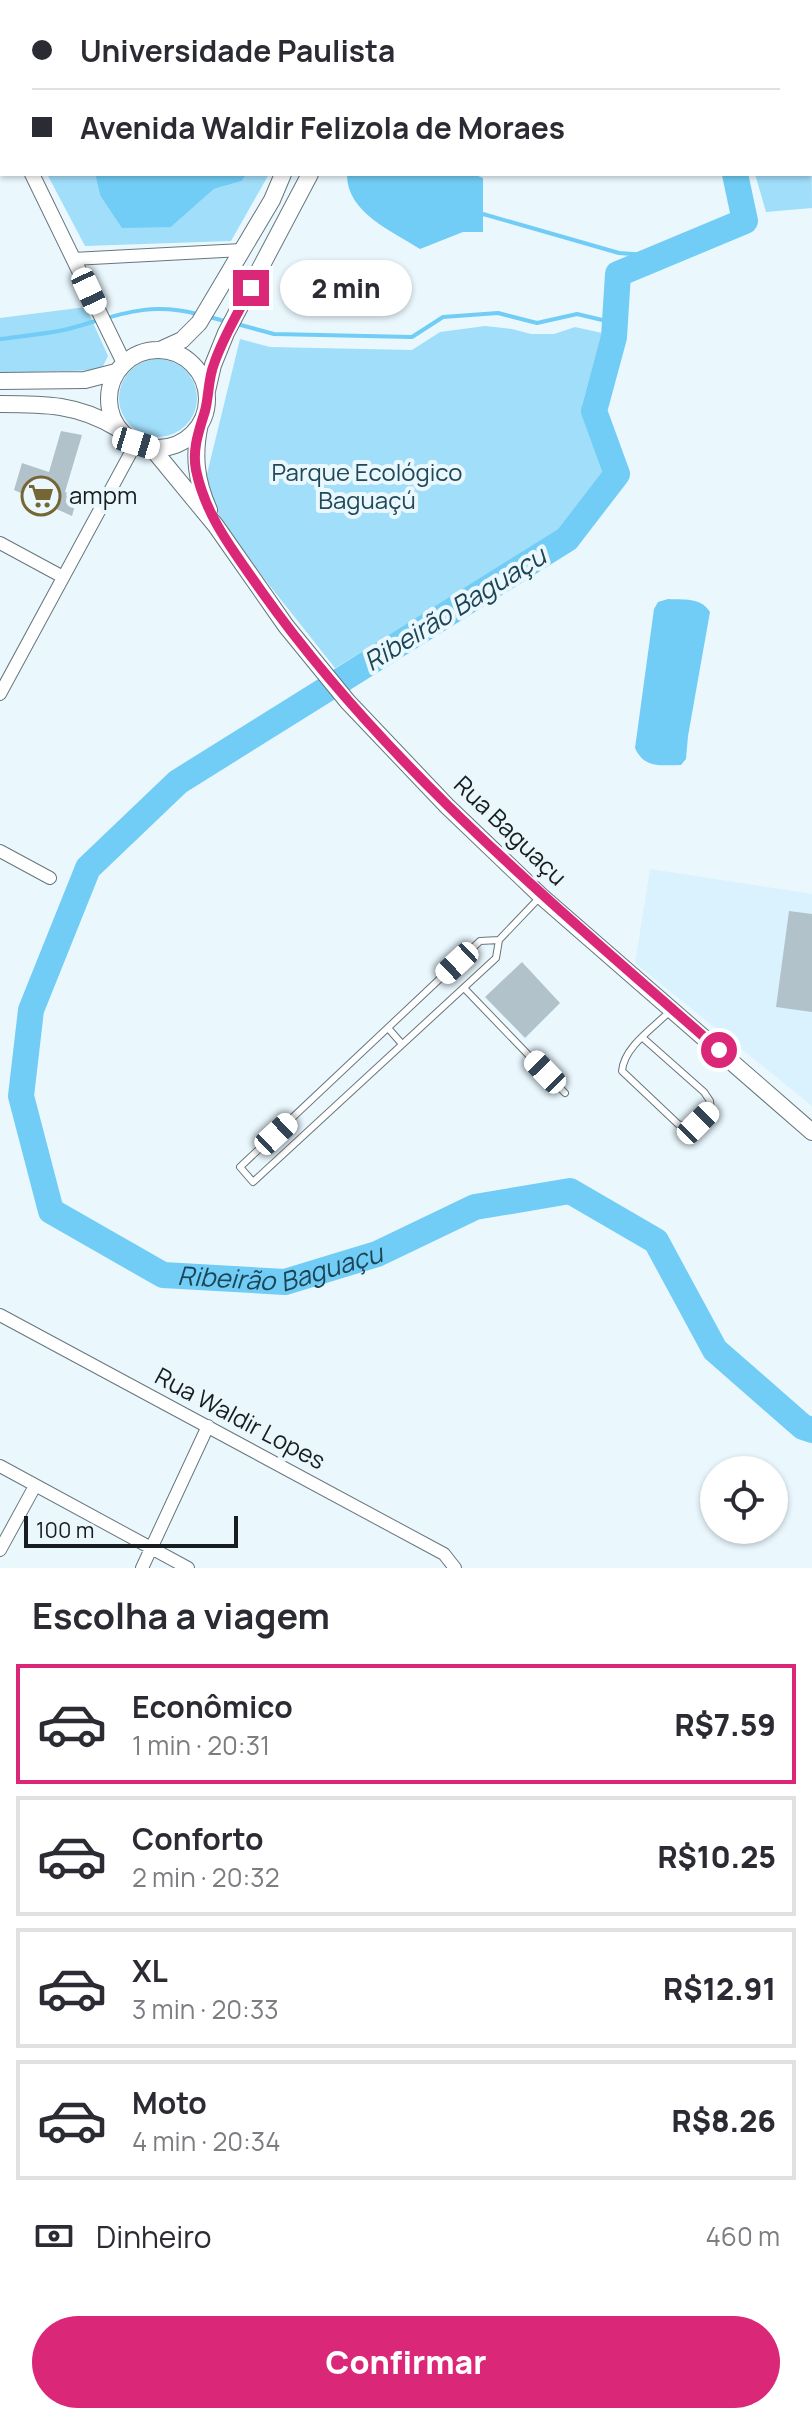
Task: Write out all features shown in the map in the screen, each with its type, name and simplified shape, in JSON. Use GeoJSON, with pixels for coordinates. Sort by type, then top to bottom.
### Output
{"type":"FeatureCollection","features":[{"type":"Feature","properties":{"kind":"main road"},"geometry":{"type":"LineString","coordinates":[[0,381],[85,380],[120,368],[141,353],[160,350],[182,340],[199,323],[272,200],[282,176]]}},
{"type":"Feature","properties":{"kind":"main road"},"geometry":{"type":"LineString","coordinates":[[216,526],[196,469],[195,448],[206,409],[213,365],[226,333],[309,176]]}},
{"type":"Feature","properties":{"kind":"main road"},"geometry":{"type":"LineString","coordinates":[[160,350],[177,354],[191,363],[202,376],[207,393]]}},
{"type":"Feature","properties":{"kind":"main road"},"geometry":{"type":"LineString","coordinates":[[120,368],[110,386],[109,402],[112,417],[120,430]]}},
{"type":"Feature","properties":{"kind":"main road"},"geometry":{"type":"LineString","coordinates":[[0,404],[78,409],[120,430],[144,445],[216,526]]}},
{"type":"Feature","properties":{"kind":"main road"},"geometry":{"type":"LineString","coordinates":[[144,445],[166,447],[180,443],[200,424]]}},
{"type":"Feature","properties":{"kind":"main road","name":"Rua Baguaçu"},"geometry":{"type":"LineString","coordinates":[[216,526],[286,626],[348,702],[447,806],[541,896],[812,1132]]}},
{"type":"Feature","properties":{"kind":"street"},"geometry":{"type":"LineString","coordinates":[[33,176],[112,339],[120,368]]}},
{"type":"Feature","properties":{"kind":"street"},"geometry":{"type":"LineString","coordinates":[[73,259],[242,250]]}},
{"type":"Feature","properties":{"kind":"street"},"geometry":{"type":"LineString","coordinates":[[0,694],[63,577],[144,445]]}},
{"type":"Feature","properties":{"kind":"street"},"geometry":{"type":"LineString","coordinates":[[0,543],[63,577]]}},
{"type":"Feature","properties":{"kind":"street"},"geometry":{"type":"LineString","coordinates":[[0,851],[50,878]]}},
{"type":"Feature","properties":{"kind":"street","name":"Rua Waldir Lopes"},"geometry":{"type":"LineString","coordinates":[[0,1315],[444,1554],[455,1568]]}},
{"type":"Feature","properties":{"kind":"street"},"geometry":{"type":"LineString","coordinates":[[142,1568],[208,1426]]}},
{"type":"Feature","properties":{"kind":"street"},"geometry":{"type":"LineString","coordinates":[[0,1466],[188,1568]]}},
{"type":"Feature","properties":{"kind":"street"},"geometry":{"type":"LineString","coordinates":[[0,1550],[35,1486]]}},
{"type":"Feature","properties":{"kind":"lane"},"geometry":{"type":"LineString","coordinates":[[499,940],[480,941],[240,1167],[253,1182],[496,958],[499,940],[541,896]]}},
{"type":"Feature","properties":{"kind":"lane"},"geometry":{"type":"LineString","coordinates":[[464,988],[565,1093]]}},
{"type":"Feature","properties":{"kind":"lane"},"geometry":{"type":"LineString","coordinates":[[643,1038],[704,1092],[710,1101],[711,1110],[698,1123],[687,1127],[678,1124],[622,1071],[628,1052],[673,1009]]}},
{"type":"Feature","properties":{"kind":"lane"},"geometry":{"type":"LineString","coordinates":[[388,1028],[402,1044]]}},
{"type":"Feature","properties":{"kind":"lane"},"geometry":{"type":"LineString","coordinates":[[294,1117],[308,1131]]}},
{"type":"Feature","properties":{"kind":"shaded area"},"geometry":{"type":"Polygon","coordinates":[[[95,176],[245,176],[242,181],[214,189],[171,227],[122,228],[100,195],[95,176]]]}},
{"type":"Feature","properties":{"kind":"shaded area"},"geometry":{"type":"Polygon","coordinates":[[[347,176],[478,176],[483,178],[483,232],[463,232],[420,249],[362,210],[349,187],[347,176]]]}},
{"type":"Feature","properties":{"kind":"shaded area"},"geometry":{"type":"Polygon","coordinates":[[[668,599],[697,602],[710,612],[686,759],[681,765],[648,763],[635,748],[654,609],[658,602],[668,599]]]}},
{"type":"Feature","properties":{"kind":"shaded area"},"geometry":{"type":"Polygon","coordinates":[[[650,869],[812,894],[812,1106],[635,963],[650,869]]]}},
{"type":"Feature","properties":{"kind":"green space"},"geometry":{"type":"Polygon","coordinates":[[[48,176],[95,176],[100,195],[171,227],[214,189],[242,181],[245,176],[268,176],[231,241],[85,246],[48,176]]]}},
{"type":"Feature","properties":{"kind":"green space"},"geometry":{"type":"Polygon","coordinates":[[[756,176],[812,176],[812,208],[766,212],[756,176]]]}},
{"type":"Feature","properties":{"kind":"green space"},"geometry":{"type":"Polygon","coordinates":[[[86,307],[108,356],[101,370],[0,373],[0,318],[86,307]]]}},
{"type":"Feature","properties":{"kind":"green space","name":"Parque Ecológico Baguaçú"},"geometry":{"type":"Polygon","coordinates":[[[485,326],[531,334],[554,334],[575,327],[602,333],[582,405],[605,474],[560,531],[335,668],[225,529],[205,482],[240,339],[270,347],[412,350],[440,332],[485,326]]]}},
{"type":"Feature","properties":{"kind":"green space"},"geometry":{"type":"Polygon","coordinates":[[[158,359],[173,362],[185,371],[194,383],[197,398],[194,413],[185,425],[173,434],[158,437],[143,434],[131,425],[122,413],[119,398],[122,383],[131,371],[143,362],[158,359]]]}},
{"type":"Feature","properties":{"kind":"building"},"geometry":{"type":"Polygon","coordinates":[[[61,431],[82,435],[65,492],[78,495],[72,516],[14,490],[22,463],[49,472],[61,431]]]}},
{"type":"Feature","properties":{"kind":"building"},"geometry":{"type":"Polygon","coordinates":[[[789,911],[812,914],[812,1012],[776,1007],[789,911]]]}},
{"type":"Feature","properties":{"kind":"building"},"geometry":{"type":"Polygon","coordinates":[[[522,962],[560,1003],[525,1038],[485,997],[522,962]]]}},
{"type":"Feature","properties":{"kind":"waterway","name":"Ribeirão Baguaçu"},"geometry":{"type":"LineString","coordinates":[[735,176],[745,221],[618,274],[614,337],[594,411],[617,474],[567,539],[178,782],[88,868],[31,1010],[21,1096],[51,1211],[163,1275],[285,1282],[377,1254],[475,1207],[570,1191],[656,1241],[715,1350],[803,1427],[812,1430]]}},
{"type":"Feature","properties":{"kind":"waterway"},"geometry":{"type":"LineString","coordinates":[[483,214],[619,253],[660,256]]}},
{"type":"Feature","properties":{"kind":"waterway"},"geometry":{"type":"LineString","coordinates":[[0,339],[60,331],[147,310],[179,310],[197,314]]}},
{"type":"Feature","properties":{"kind":"waterway"},"geometry":{"type":"LineString","coordinates":[[237,324],[274,334],[412,337],[443,317],[498,313],[537,323],[577,314],[615,323]]}},
{"type":"Feature","properties":{"kind":"waterway"},"geometry":{"type":"LineString","coordinates":[[206,316],[228,322]]}},
{"type":"Feature","properties":{"kind":"place","name":"ampm"},"geometry":{"type":"Point","coordinates":[41,496]}},
{"type":"Feature","properties":{"kind":"route"},"geometry":{"type":"LineString","coordinates":[[251,288],[226,333],[213,365],[206,409],[195,448],[196,469],[205,502],[216,526],[286,626],[348,702],[447,806],[541,896],[719,1050]]}}]}
